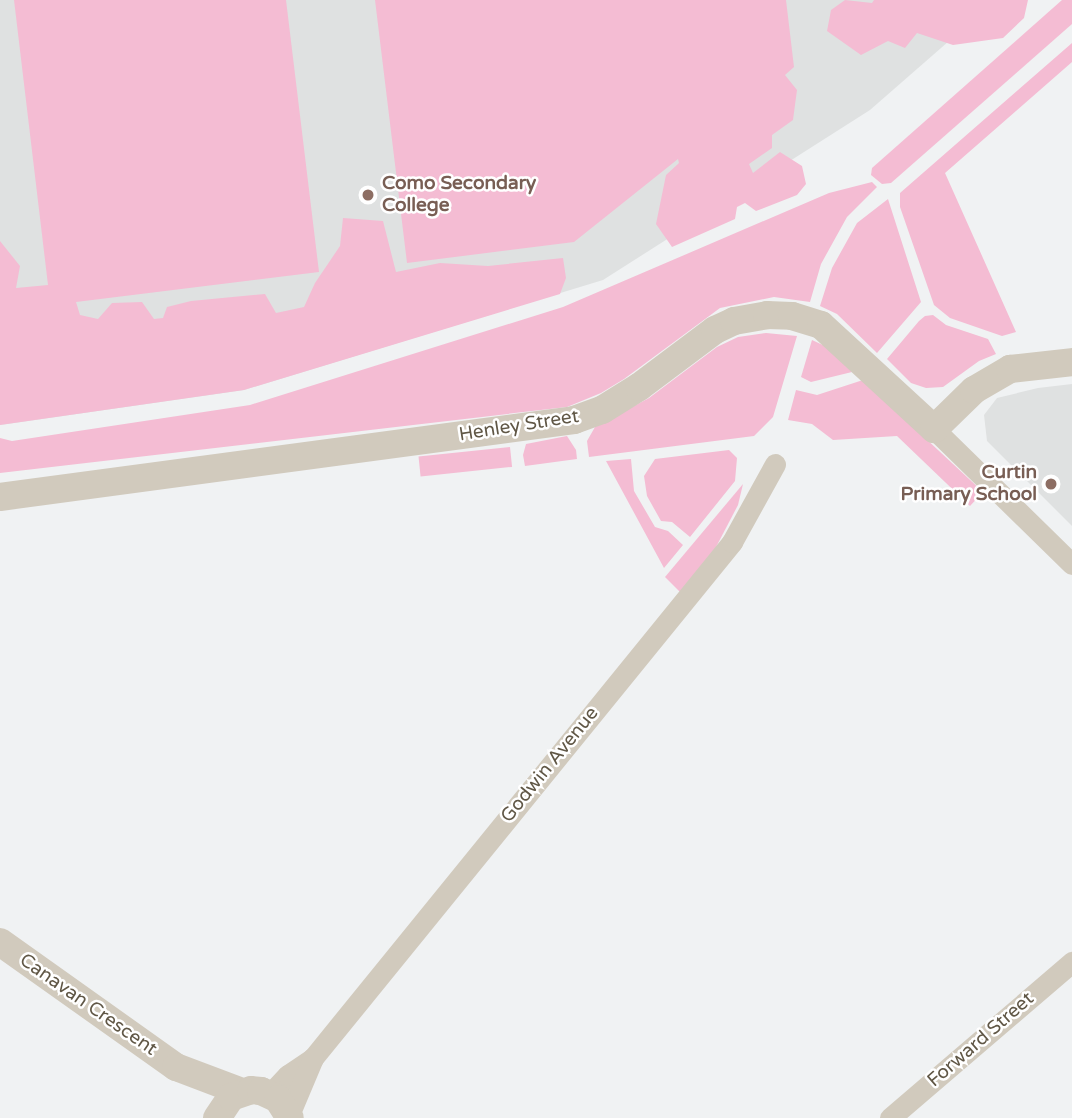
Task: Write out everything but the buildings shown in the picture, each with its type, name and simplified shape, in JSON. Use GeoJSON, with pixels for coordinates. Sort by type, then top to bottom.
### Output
{"type":"FeatureCollection","features":[{"type":"Feature","properties":{"kind":"street","name":"Henley Street"},"geometry":{"type":"LineString","coordinates":[[1,496],[574,420],[602,410],[639,387],[715,330],[734,321],[767,315],[792,316],[821,326],[934,429]]}},
{"type":"Feature","properties":{"kind":"street"},"geometry":{"type":"LineString","coordinates":[[1072,362],[1010,369],[974,390],[934,429],[1072,564]]}},
{"type":"Feature","properties":{"kind":"street","name":"Godwin Avenue"},"geometry":{"type":"LineString","coordinates":[[289,1116],[313,1058],[732,542],[775,464]]}},
{"type":"Feature","properties":{"kind":"street","name":"Canavan Crescent"},"geometry":{"type":"LineString","coordinates":[[0,942],[176,1067],[242,1092],[261,1091],[270,1094]]}},
{"type":"Feature","properties":{"kind":"street","name":"Forward Street"},"geometry":{"type":"LineString","coordinates":[[890,1118],[1072,962]]}},
{"type":"Feature","properties":{"kind":"street","name":"Godwin Avenue"},"geometry":{"type":"LineString","coordinates":[[270,1094],[288,1075],[313,1058]]}},
{"type":"Feature","properties":{"kind":"street","name":"Canavan Crescent"},"geometry":{"type":"LineString","coordinates":[[176,1067],[217,1118],[223,1106],[242,1092]]}},
{"type":"Feature","properties":{"kind":"street"},"geometry":{"type":"LineString","coordinates":[[270,1094],[289,1116]]}},
{"type":"Feature","properties":{"kind":"shaded area","name":"Como Secondary College"},"geometry":{"type":"Polygon","coordinates":[[[0,0],[996,0],[870,110],[603,280],[244,390],[0,425],[0,0]]]}},
{"type":"Feature","properties":{"kind":"shaded area"},"geometry":{"type":"Polygon","coordinates":[[[14,0],[286,0],[319,272],[76,302],[80,315],[98,319],[112,303],[142,302],[154,319],[163,318],[167,307],[191,301],[265,294],[276,313],[304,307],[315,283],[340,246],[343,218],[383,221],[396,272],[440,263],[488,266],[563,258],[566,278],[560,294],[244,390],[0,425],[0,241],[20,266],[16,288],[48,285],[14,0]]]}},
{"type":"Feature","properties":{"kind":"shaded area"},"geometry":{"type":"Polygon","coordinates":[[[375,0],[786,0],[794,67],[785,75],[797,90],[793,120],[772,135],[772,148],[749,164],[753,173],[780,152],[802,166],[806,184],[797,195],[756,211],[745,203],[737,207],[735,219],[672,247],[656,224],[666,175],[679,163],[678,159],[574,242],[407,263],[375,0]]]}},
{"type":"Feature","properties":{"kind":"shaded area"},"geometry":{"type":"Polygon","coordinates":[[[845,0],[872,3],[874,0],[1028,0],[1024,18],[1003,38],[953,45],[917,33],[905,48],[888,41],[861,55],[827,31],[831,10],[845,0]]]}},
{"type":"Feature","properties":{"kind":"shaded area"},"geometry":{"type":"Polygon","coordinates":[[[1062,0],[1072,0],[1072,24],[891,183],[882,184],[871,175],[872,168],[1062,0]]]}},
{"type":"Feature","properties":{"kind":"shaded area"},"geometry":{"type":"Polygon","coordinates":[[[1072,43],[1072,62],[945,173],[1016,332],[1002,336],[950,318],[934,305],[900,207],[900,193],[1072,43]]]}},
{"type":"Feature","properties":{"kind":"shaded area"},"geometry":{"type":"Polygon","coordinates":[[[872,182],[877,187],[847,217],[821,264],[810,302],[774,297],[720,308],[624,379],[601,393],[567,407],[0,473],[0,438],[12,441],[250,405],[563,307],[829,193],[872,182]]]}},
{"type":"Feature","properties":{"kind":"shaded area"},"geometry":{"type":"Polygon","coordinates":[[[888,199],[921,302],[877,353],[837,314],[820,306],[832,268],[857,223],[888,199]]]}},
{"type":"Feature","properties":{"kind":"shaded area"},"geometry":{"type":"Polygon","coordinates":[[[933,315],[946,325],[988,339],[996,354],[979,361],[943,387],[926,388],[911,383],[887,359],[919,321],[925,316],[933,315]]]}},
{"type":"Feature","properties":{"kind":"shaded area"},"geometry":{"type":"Polygon","coordinates":[[[766,333],[797,336],[773,417],[754,436],[589,457],[587,441],[595,427],[649,398],[717,347],[738,337],[766,333]]]}},
{"type":"Feature","properties":{"kind":"shaded area"},"geometry":{"type":"Polygon","coordinates":[[[812,340],[827,347],[852,372],[811,382],[801,377],[812,340]]]}},
{"type":"Feature","properties":{"kind":"shaded area"},"geometry":{"type":"Polygon","coordinates":[[[863,380],[983,492],[970,506],[897,436],[833,440],[812,424],[788,420],[796,390],[817,395],[863,380]]]}},
{"type":"Feature","properties":{"kind":"shaded area","name":"Curtin Primary School"},"geometry":{"type":"Polygon","coordinates":[[[1072,384],[1072,526],[987,441],[984,415],[997,398],[1038,388],[1072,384]]]}},
{"type":"Feature","properties":{"kind":"shaded area"},"geometry":{"type":"Polygon","coordinates":[[[567,436],[576,450],[577,459],[525,466],[523,455],[526,444],[567,436]]]}},
{"type":"Feature","properties":{"kind":"shaded area"},"geometry":{"type":"Polygon","coordinates":[[[510,447],[512,467],[421,477],[419,457],[510,447]]]}},
{"type":"Feature","properties":{"kind":"shaded area"},"geometry":{"type":"Polygon","coordinates":[[[729,450],[737,458],[735,481],[690,537],[672,522],[661,521],[647,496],[644,476],[655,459],[729,450]]]}},
{"type":"Feature","properties":{"kind":"shaded area"},"geometry":{"type":"Polygon","coordinates":[[[631,459],[634,491],[655,527],[668,531],[683,545],[664,568],[606,461],[631,459]]]}},
{"type":"Feature","properties":{"kind":"shaded area"},"geometry":{"type":"Polygon","coordinates":[[[743,484],[738,505],[715,549],[680,592],[665,577],[743,484]]]}},
{"type":"Feature","properties":{"kind":"place","name":"Como Secondary College"},"geometry":{"type":"Point","coordinates":[368,195]}},
{"type":"Feature","properties":{"kind":"place","name":"Curtin Primary School"},"geometry":{"type":"Point","coordinates":[1051,484]}}]}
